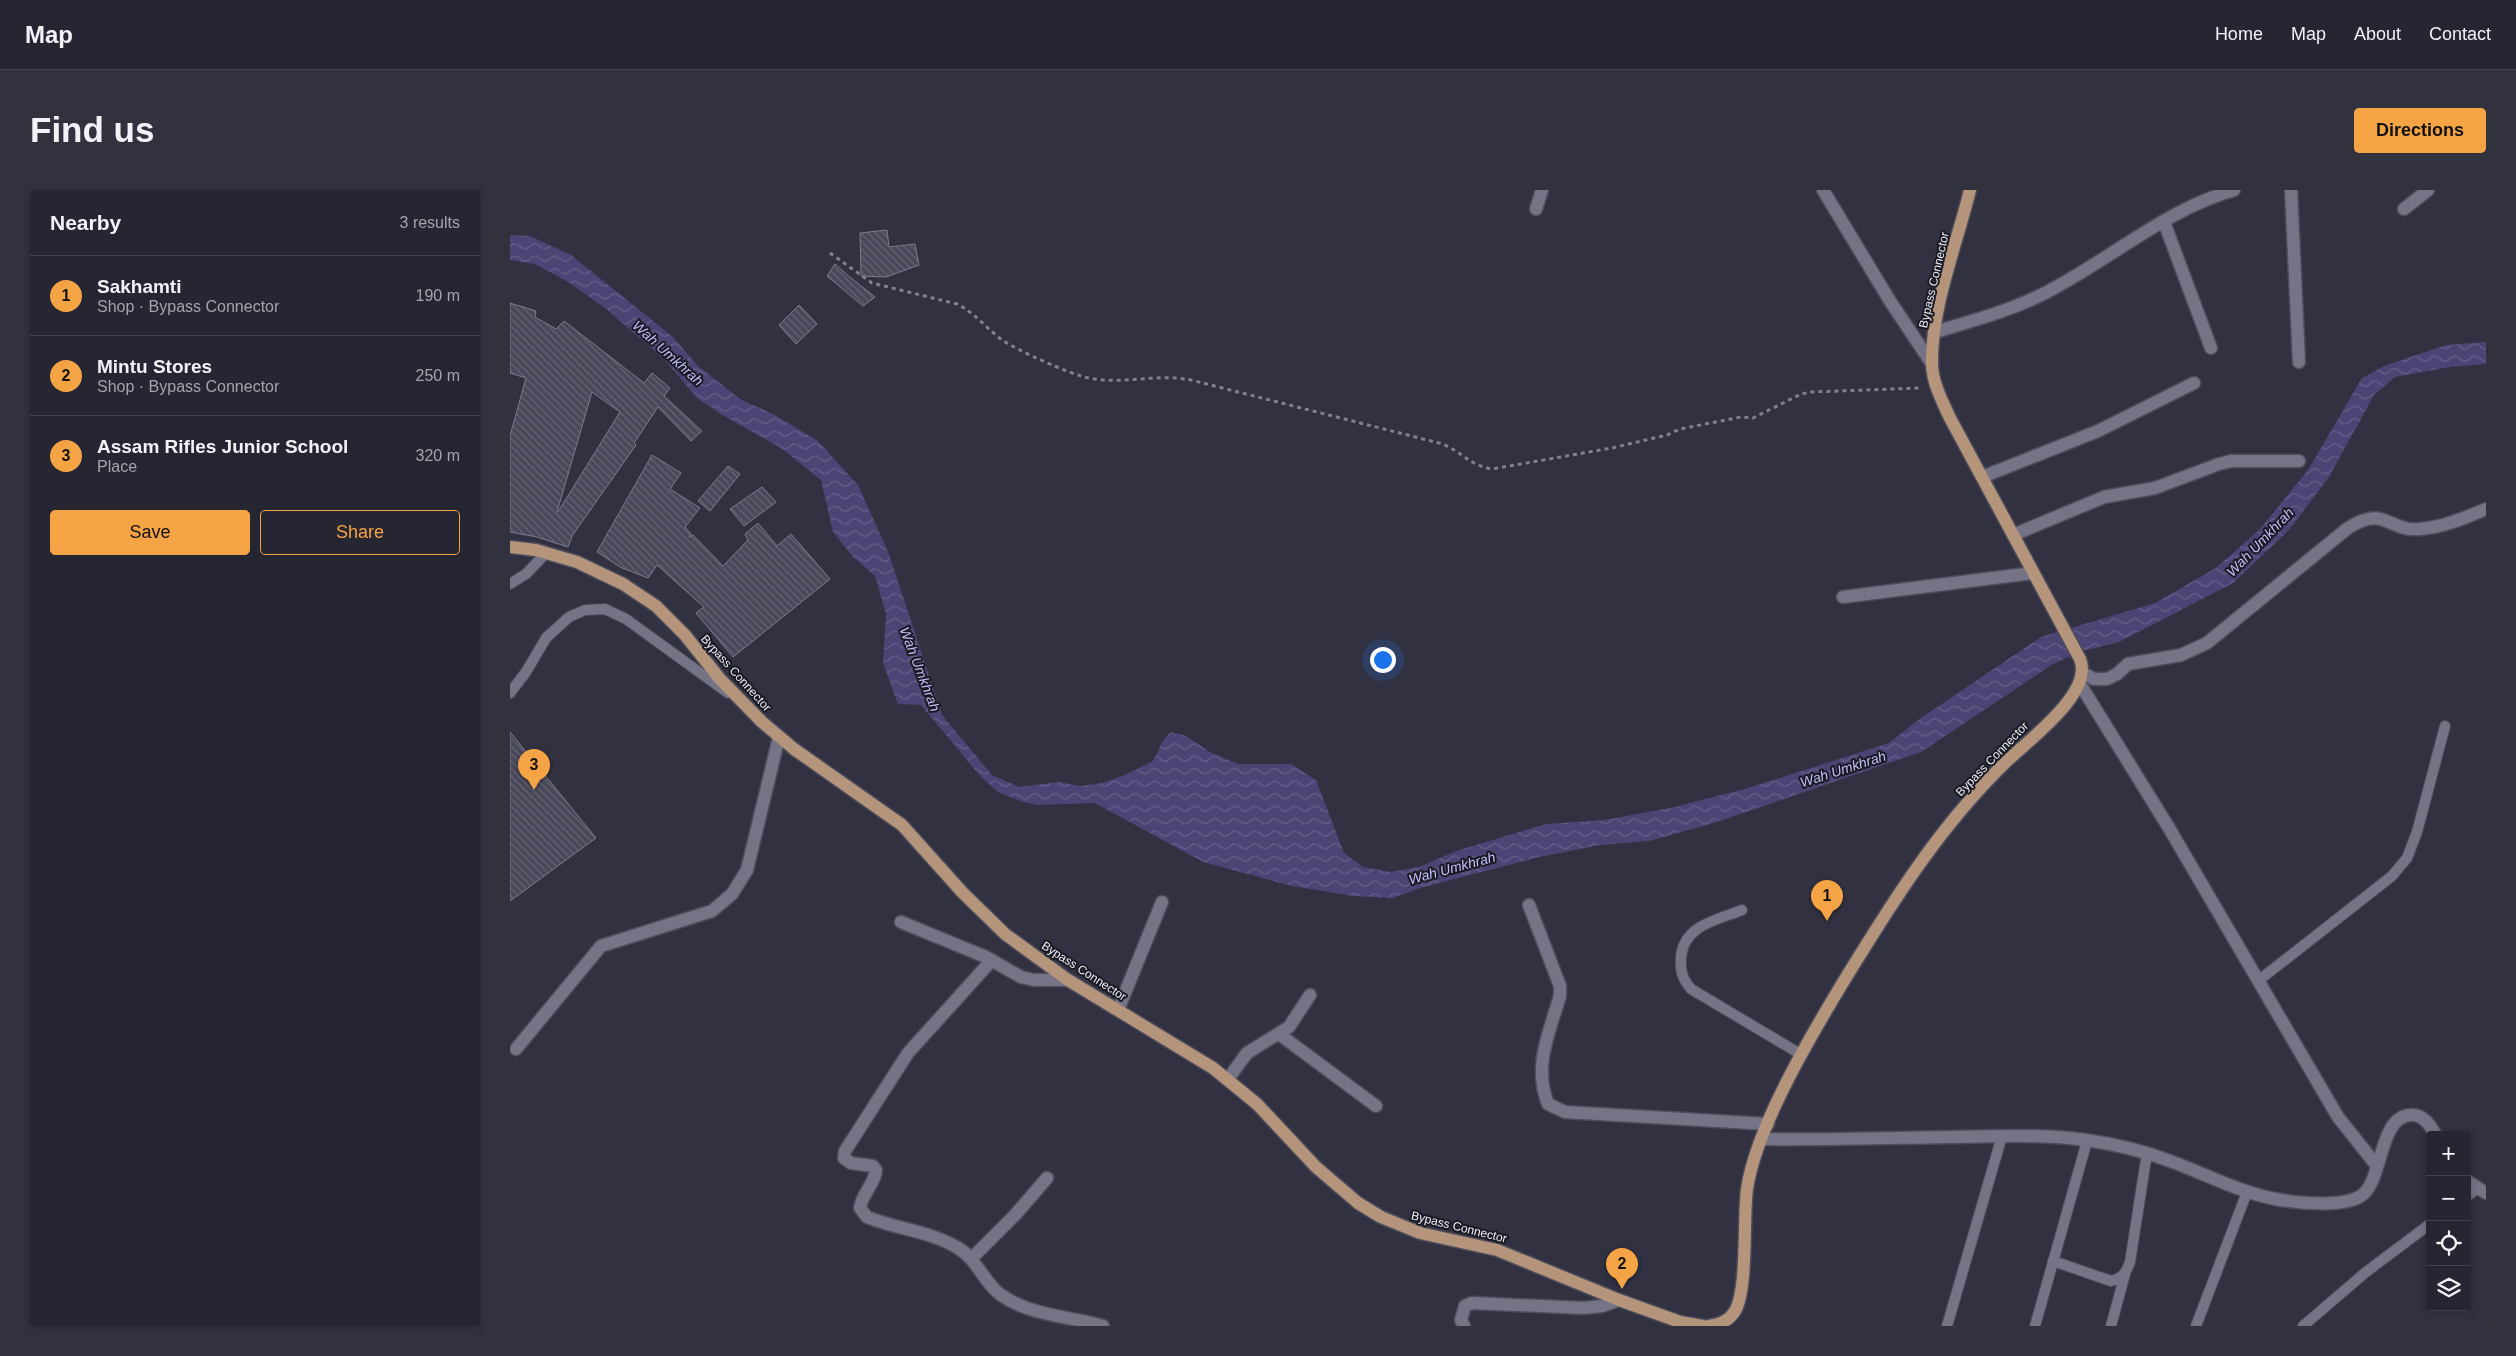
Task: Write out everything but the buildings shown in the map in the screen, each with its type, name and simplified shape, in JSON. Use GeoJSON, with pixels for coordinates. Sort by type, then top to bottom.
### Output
{"type":"FeatureCollection","features":[{"type":"Feature","properties":{"kind":"main road","name":"Bypass Connector"},"geometry":{"type":"LineString","coordinates":[[1709,1326],[1726,1320],[1734,1312],[1741,1297],[1747,1186],[1761,1140],[1802,1055],[1831,1002],[1898,894],[1939,837],[1992,775],[2069,701],[2082,679],[2080,659],[1950,418],[1937,387],[1932,364],[1935,332],[1944,286],[1970,190]]}},
{"type":"Feature","properties":{"kind":"main road","name":"Bypass Connector"},"geometry":{"type":"LineString","coordinates":[[510,547],[546,553],[577,562],[623,584],[656,606],[684,635],[740,701],[779,737],[902,825],[978,909],[1005,934],[1068,980],[1182,1048],[1228,1079],[1257,1104],[1333,1183],[1381,1217],[1420,1234],[1497,1250],[1619,1300],[1680,1322],[1703,1326]]}},
{"type":"Feature","properties":{"kind":"street"},"geometry":{"type":"LineString","coordinates":[[1536,209],[1542,190]]}},
{"type":"Feature","properties":{"kind":"street"},"geometry":{"type":"LineString","coordinates":[[1823,190],[1890,301],[1932,364]]}},
{"type":"Feature","properties":{"kind":"street"},"geometry":{"type":"LineString","coordinates":[[1935,332],[2008,310],[2044,294],[2194,205],[2234,190]]}},
{"type":"Feature","properties":{"kind":"street"},"geometry":{"type":"LineString","coordinates":[[2291,190],[2299,362]]}},
{"type":"Feature","properties":{"kind":"street"},"geometry":{"type":"LineString","coordinates":[[2404,209],[2428,190]]}},
{"type":"Feature","properties":{"kind":"street"},"geometry":{"type":"LineString","coordinates":[[2164,222],[2211,348]]}},
{"type":"Feature","properties":{"kind":"street"},"geometry":{"type":"LineString","coordinates":[[1982,477],[2098,431],[2194,383]]}},
{"type":"Feature","properties":{"kind":"street"},"geometry":{"type":"LineString","coordinates":[[2013,535],[2104,497],[2155,488],[2219,464],[2231,461],[2299,462]]}},
{"type":"Feature","properties":{"kind":"street"},"geometry":{"type":"LineString","coordinates":[[2082,679],[2107,679],[2117,674],[2128,664],[2181,655],[2208,643],[2348,528],[2363,518],[2379,517],[2408,529],[2419,529],[2448,525],[2486,509]]}},
{"type":"Feature","properties":{"kind":"street"},"geometry":{"type":"LineString","coordinates":[[1842,597],[2033,573]]}},
{"type":"Feature","properties":{"kind":"street"},"geometry":{"type":"LineString","coordinates":[[2082,679],[2338,1117],[2377,1166]]}},
{"type":"Feature","properties":{"kind":"street"},"geometry":{"type":"LineString","coordinates":[[516,1049],[601,946],[712,911],[732,894],[747,870],[779,737]]}},
{"type":"Feature","properties":{"kind":"street"},"geometry":{"type":"LineString","coordinates":[[1118,1010],[1162,902]]}},
{"type":"Feature","properties":{"kind":"street"},"geometry":{"type":"LineString","coordinates":[[1529,905],[1560,986],[1560,996],[1540,1066],[1542,1090],[1548,1104],[1565,1112],[1768,1124]]}},
{"type":"Feature","properties":{"kind":"street"},"geometry":{"type":"LineString","coordinates":[[901,922],[992,960],[1021,977],[1034,980],[1068,980]]}},
{"type":"Feature","properties":{"kind":"street"},"geometry":{"type":"LineString","coordinates":[[992,960],[908,1053],[845,1151],[844,1158],[850,1163],[873,1166],[876,1170],[876,1176],[862,1197],[860,1208],[867,1217],[943,1240],[959,1248],[972,1259],[999,1294],[1018,1305],[1040,1313],[1103,1326]]}},
{"type":"Feature","properties":{"kind":"street"},"geometry":{"type":"LineString","coordinates":[[1228,1079],[1247,1053],[1289,1027],[1310,995]]}},
{"type":"Feature","properties":{"kind":"street"},"geometry":{"type":"LineString","coordinates":[[1280,1034],[1376,1106]]}},
{"type":"Feature","properties":{"kind":"street"},"geometry":{"type":"LineString","coordinates":[[1761,1140],[2002,1136],[2087,1141],[2147,1153],[2247,1192],[2297,1202],[2332,1202],[2359,1198],[2370,1186],[2385,1142],[2401,1117],[2416,1115],[2423,1118],[2433,1131]]}},
{"type":"Feature","properties":{"kind":"street"},"geometry":{"type":"LineString","coordinates":[[972,1259],[1015,1215],[1046,1178]]}},
{"type":"Feature","properties":{"kind":"street"},"geometry":{"type":"LineString","coordinates":[[1464,1326],[1462,1313],[1465,1306],[1472,1304],[1584,1308],[1602,1306],[1619,1300]]}},
{"type":"Feature","properties":{"kind":"lane"},"geometry":{"type":"LineString","coordinates":[[510,584],[526,574],[546,553]]}},
{"type":"Feature","properties":{"kind":"lane"},"geometry":{"type":"LineString","coordinates":[[510,694],[526,672],[546,638],[569,616],[585,610],[605,609],[626,619],[684,663],[740,701]]}},
{"type":"Feature","properties":{"kind":"lane"},"geometry":{"type":"LineString","coordinates":[[2258,981],[2392,876],[2407,858],[2417,832],[2445,726]]}},
{"type":"Feature","properties":{"kind":"lane"},"geometry":{"type":"LineString","coordinates":[[1742,910],[1692,930],[1686,938],[1682,950],[1680,970],[1683,980],[1691,988],[1802,1055]]}},
{"type":"Feature","properties":{"kind":"lane"},"geometry":{"type":"LineString","coordinates":[[1947,1326],[2002,1136]]}},
{"type":"Feature","properties":{"kind":"lane"},"geometry":{"type":"LineString","coordinates":[[2035,1326],[2087,1141]]}},
{"type":"Feature","properties":{"kind":"lane"},"geometry":{"type":"LineString","coordinates":[[2111,1326],[2125,1273],[2130,1262],[2147,1153]]}},
{"type":"Feature","properties":{"kind":"lane"},"geometry":{"type":"LineString","coordinates":[[2196,1326],[2247,1192]]}},
{"type":"Feature","properties":{"kind":"lane"},"geometry":{"type":"LineString","coordinates":[[2303,1326],[2366,1272],[2426,1227]]}},
{"type":"Feature","properties":{"kind":"lane"},"geometry":{"type":"LineString","coordinates":[[2052,1261],[2110,1281],[2119,1279],[2125,1273]]}},
{"type":"Feature","properties":{"kind":"path"},"geometry":{"type":"LineString","coordinates":[[830,253],[872,283],[967,308],[1003,340],[1079,376],[1104,380],[1164,376],[1191,380],[1439,443],[1455,450],[1473,464],[1492,469],[1612,448],[1741,417],[1754,418],[1801,394],[1937,387]]}},
{"type":"Feature","properties":{"kind":"water","name":"Wah Umkhrah"},"geometry":{"type":"Polygon","coordinates":[[[510,235],[530,236],[571,255],[673,337],[698,366],[740,399],[773,414],[818,441],[858,485],[889,554],[942,715],[992,775],[1019,787],[1059,782],[1081,786],[1102,783],[1125,775],[1153,761],[1164,739],[1171,732],[1186,736],[1210,752],[1238,764],[1291,764],[1316,780],[1344,853],[1363,867],[1390,872],[1419,867],[1456,851],[1546,824],[1604,820],[1675,807],[1748,788],[1889,743],[1918,720],[2041,637],[2155,603],[2216,568],[2260,529],[2308,470],[2362,378],[2384,366],[2446,345],[2486,342],[2486,364],[2450,367],[2395,377],[2374,395],[2329,477],[2289,530],[2233,583],[2119,642],[2083,651],[2053,664],[1921,752],[1717,822],[1649,841],[1600,845],[1539,857],[1420,888],[1393,898],[1353,896],[1292,886],[1203,862],[1095,803],[1037,805],[1020,801],[998,792],[981,777],[921,705],[898,704],[883,663],[886,614],[875,576],[853,557],[833,532],[821,480],[781,448],[724,416],[697,398],[664,359],[605,308],[568,282],[535,264],[510,260],[510,235]]]}},
{"type":"Feature","properties":{"kind":"place","name":"Assam Rifles Junior School"},"geometry":{"type":"Point","coordinates":[534,790]}},
{"type":"Feature","properties":{"kind":"place","name":"Sakhamti"},"geometry":{"type":"Point","coordinates":[1827,921]}},
{"type":"Feature","properties":{"kind":"place","name":"Mintu Stores"},"geometry":{"type":"Point","coordinates":[1622,1289]}}]}
